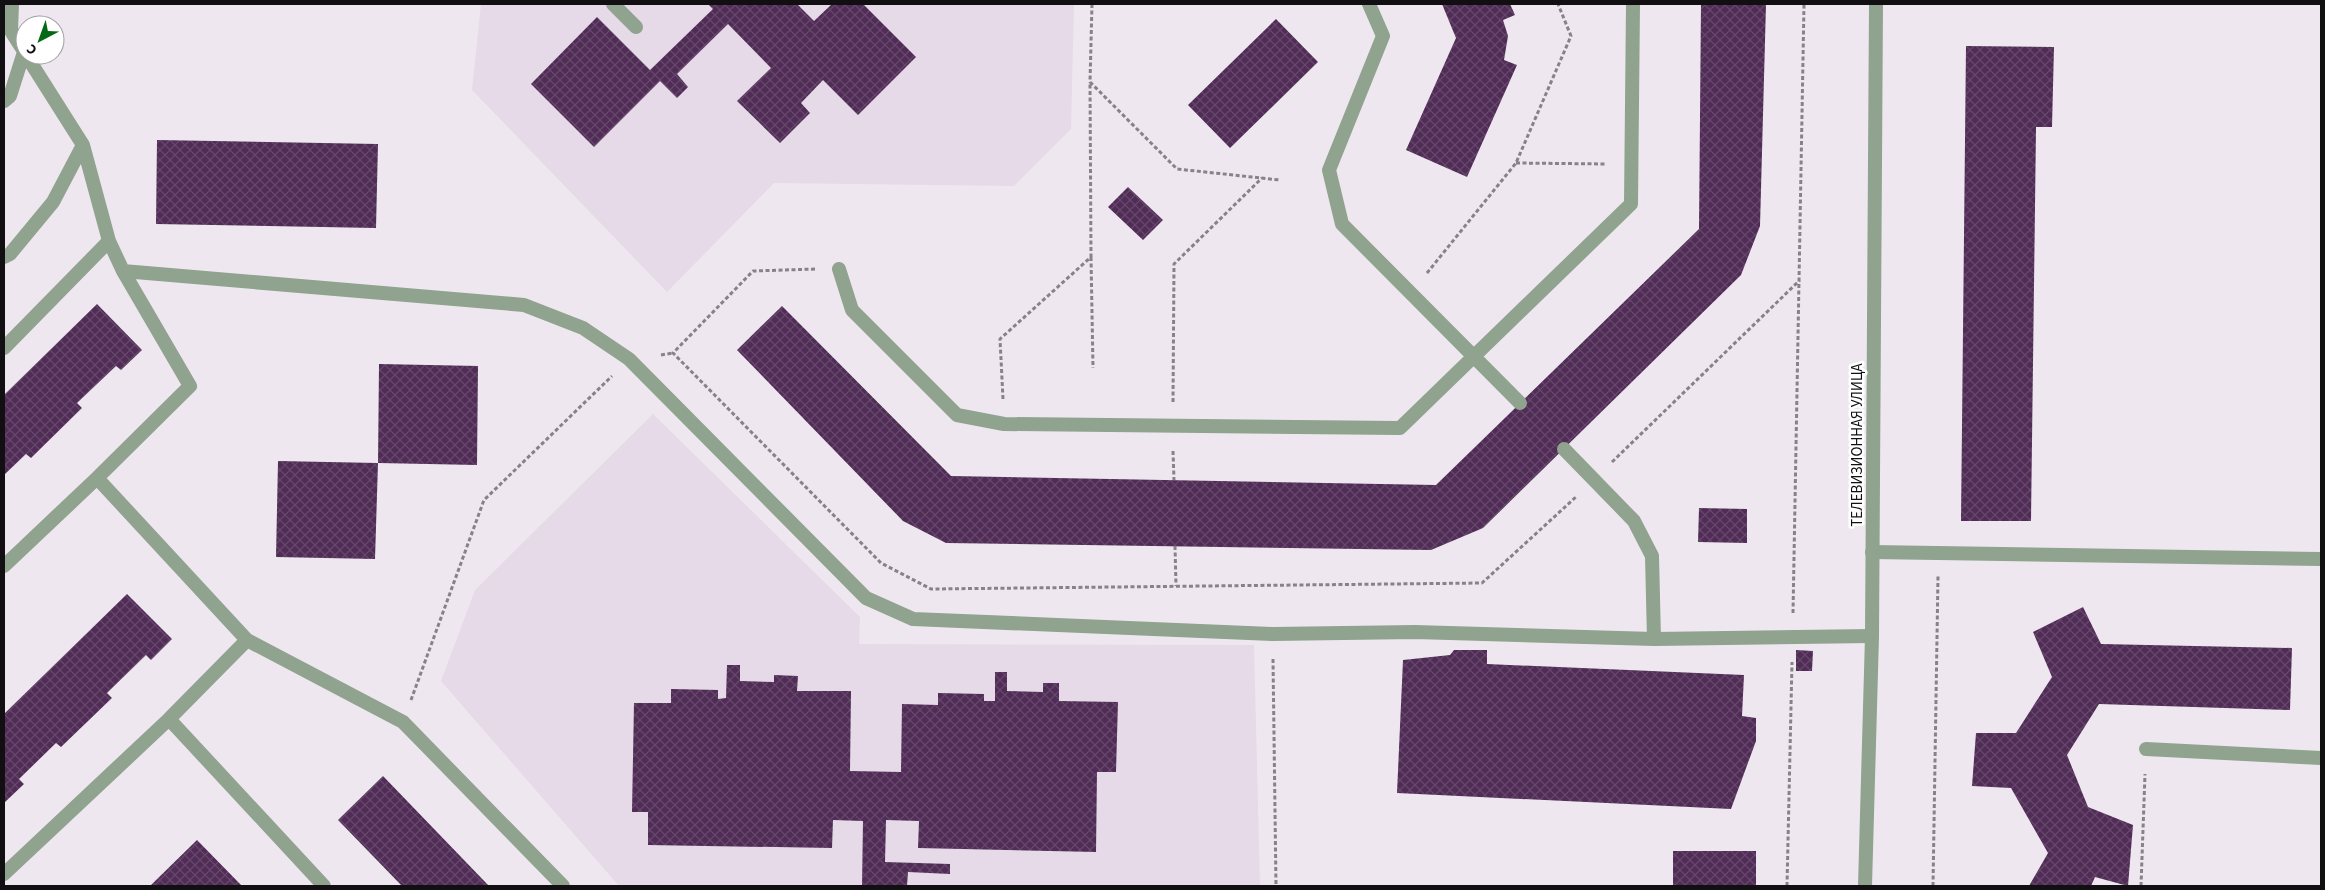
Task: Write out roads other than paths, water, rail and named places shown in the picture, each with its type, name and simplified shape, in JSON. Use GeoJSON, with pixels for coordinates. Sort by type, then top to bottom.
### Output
{"type":"FeatureCollection","features":[{"type":"Feature","properties":{"kind":"street"},"geometry":{"type":"LineString","coordinates":[[12,4],[11,31],[15,38]]}},
{"type":"Feature","properties":{"kind":"street"},"geometry":{"type":"LineString","coordinates":[[613,4],[636,26]]}},
{"type":"Feature","properties":{"kind":"street"},"geometry":{"type":"LineString","coordinates":[[1369,4],[1383,36],[1329,170],[1342,224],[1520,403]]}},
{"type":"Feature","properties":{"kind":"street"},"geometry":{"type":"LineString","coordinates":[[839,269],[852,310],[957,415],[1004,424],[1173,428],[1400,428],[1631,204],[1633,4]]}},
{"type":"Feature","properties":{"kind":"street","name":"ТЕЛЕВИЗИОННАЯ УЛИЦА"},"geometry":{"type":"LineString","coordinates":[[1865,886],[1872,636],[1876,4]]}},
{"type":"Feature","properties":{"kind":"street"},"geometry":{"type":"LineString","coordinates":[[4,101],[10,96],[21,65]]}},
{"type":"Feature","properties":{"kind":"street"},"geometry":{"type":"LineString","coordinates":[[4,566],[190,386],[123,271],[109,241],[83,146],[32,65]]}},
{"type":"Feature","properties":{"kind":"street"},"geometry":{"type":"LineString","coordinates":[[4,258],[10,254],[53,202],[83,146]]}},
{"type":"Feature","properties":{"kind":"street"},"geometry":{"type":"LineString","coordinates":[[4,348],[109,241]]}},
{"type":"Feature","properties":{"kind":"street"},"geometry":{"type":"LineString","coordinates":[[123,271],[524,305],[583,328],[629,359],[866,598],[913,619],[1273,634],[1415,632],[1654,639],[1872,636]]}},
{"type":"Feature","properties":{"kind":"street"},"geometry":{"type":"LineString","coordinates":[[1564,449],[1634,521],[1652,556],[1654,639]]}},
{"type":"Feature","properties":{"kind":"street"},"geometry":{"type":"LineString","coordinates":[[97,478],[247,640],[403,722],[563,886]]}},
{"type":"Feature","properties":{"kind":"street"},"geometry":{"type":"LineString","coordinates":[[1872,552],[2321,559]]}},
{"type":"Feature","properties":{"kind":"street"},"geometry":{"type":"LineString","coordinates":[[4,874],[169,719],[247,640]]}},
{"type":"Feature","properties":{"kind":"street"},"geometry":{"type":"LineString","coordinates":[[169,719],[323,886]]}},
{"type":"Feature","properties":{"kind":"street"},"geometry":{"type":"LineString","coordinates":[[2146,749],[2321,758]]}}]}
